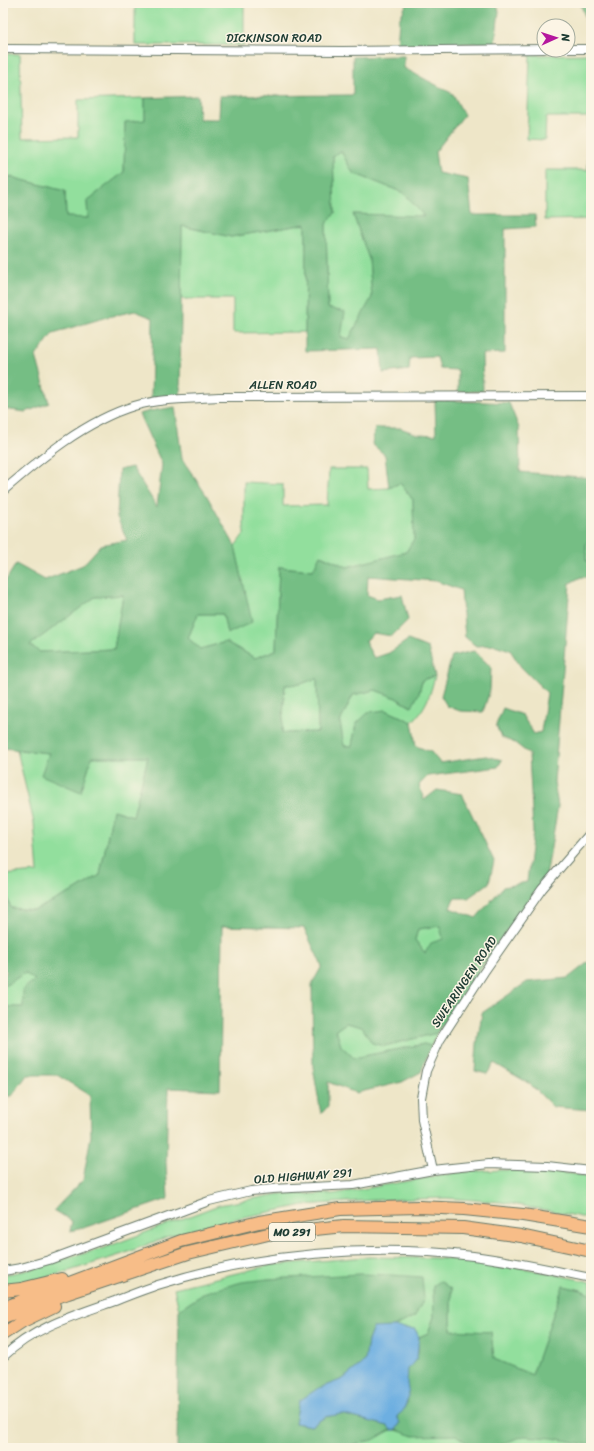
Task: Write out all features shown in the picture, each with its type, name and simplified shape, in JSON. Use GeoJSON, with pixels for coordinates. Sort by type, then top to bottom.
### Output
{"type":"FeatureCollection","features":[{"type":"Feature","properties":{"kind":"highway","name":"MO 291"},"geometry":{"type":"LineString","coordinates":[[3,1308],[66,1285],[87,1275],[181,1241],[259,1222],[340,1209],[419,1207],[464,1209],[523,1215],[591,1226]]}},
{"type":"Feature","properties":{"kind":"highway","name":"MO 291"},"geometry":{"type":"LineString","coordinates":[[3,1317],[188,1253],[268,1234],[344,1226],[463,1228],[521,1236],[591,1251]]}},
{"type":"Feature","properties":{"kind":"highway"},"geometry":{"type":"LineString","coordinates":[[3,1291],[21,1289],[65,1278],[87,1275]]}},
{"type":"Feature","properties":{"kind":"highway"},"geometry":{"type":"LineString","coordinates":[[3,1334],[23,1321],[48,1308],[113,1278]]}},
{"type":"Feature","properties":{"kind":"street"},"geometry":{"type":"LineString","coordinates":[[576,49],[591,48]]}},
{"type":"Feature","properties":{"kind":"street","name":"DICKINSON ROAD"},"geometry":{"type":"LineString","coordinates":[[3,49],[342,51],[536,49]]}},
{"type":"Feature","properties":{"kind":"street","name":"ALLEN ROAD"},"geometry":{"type":"LineString","coordinates":[[3,492],[34,464],[73,436],[110,416],[135,406],[163,401],[219,397],[591,396]]}},
{"type":"Feature","properties":{"kind":"street","name":"SWEARINGEN ROAD"},"geometry":{"type":"LineString","coordinates":[[433,1170],[422,1120],[421,1098],[426,1071],[440,1040],[484,972],[542,889],[591,832]]}},
{"type":"Feature","properties":{"kind":"street","name":"OLD HIGHWAY 291"},"geometry":{"type":"LineString","coordinates":[[3,1271],[33,1265],[55,1258],[184,1210],[229,1195],[272,1189],[353,1185],[433,1170],[489,1164],[520,1164],[591,1171]]}},
{"type":"Feature","properties":{"kind":"street"},"geometry":{"type":"LineString","coordinates":[[3,1356],[20,1342],[43,1329],[160,1284],[233,1266],[289,1257],[372,1251],[429,1252],[498,1260],[591,1278]]}},
{"type":"Feature","properties":{"kind":"green space"},"geometry":{"type":"Polygon","coordinates":[[[135,3],[244,3],[244,45],[135,45],[135,3]]]}},
{"type":"Feature","properties":{"kind":"green space"},"geometry":{"type":"Polygon","coordinates":[[[407,3],[496,3],[499,11],[495,43],[397,45],[399,20],[407,3]]]}},
{"type":"Feature","properties":{"kind":"green space"},"geometry":{"type":"Polygon","coordinates":[[[580,3],[591,3],[591,42],[587,42],[585,16],[580,3]]]}},
{"type":"Feature","properties":{"kind":"green space"},"geometry":{"type":"Polygon","coordinates":[[[3,54],[20,54],[22,138],[78,137],[78,100],[145,98],[145,121],[125,123],[124,172],[87,201],[88,218],[66,217],[65,191],[3,175],[3,54]]]}},
{"type":"Feature","properties":{"kind":"green space"},"geometry":{"type":"Polygon","coordinates":[[[576,54],[591,54],[591,219],[545,220],[545,170],[588,170],[588,117],[546,117],[545,140],[527,139],[530,55],[536,55],[536,58],[576,58],[576,54]]]}},
{"type":"Feature","properties":{"kind":"green space"},"geometry":{"type":"Polygon","coordinates":[[[404,56],[404,68],[453,94],[464,115],[435,152],[438,173],[468,179],[472,215],[535,215],[536,227],[505,229],[505,353],[482,354],[483,391],[458,392],[458,370],[440,369],[437,357],[410,358],[409,370],[383,373],[381,349],[305,351],[306,224],[231,237],[182,226],[180,396],[151,398],[153,318],[135,311],[107,317],[53,333],[36,356],[49,403],[26,412],[3,409],[3,175],[65,191],[66,217],[88,218],[87,201],[124,172],[125,122],[145,120],[145,98],[198,96],[199,119],[219,119],[220,96],[353,95],[353,57],[404,56]],[[341,151],[333,156],[335,213],[326,224],[328,308],[345,312],[341,337],[349,339],[372,297],[369,259],[353,214],[424,216],[404,193],[353,173],[341,151]]]}},
{"type":"Feature","properties":{"kind":"green space"},"geometry":{"type":"Polygon","coordinates":[[[341,151],[353,173],[404,193],[425,217],[353,214],[369,259],[372,298],[349,339],[341,337],[328,308],[326,224],[335,213],[333,156],[341,151]]]}},
{"type":"Feature","properties":{"kind":"green space"},"geometry":{"type":"Polygon","coordinates":[[[306,224],[305,332],[233,333],[233,299],[181,299],[182,226],[231,237],[306,224]]]}},
{"type":"Feature","properties":{"kind":"green space"},"geometry":{"type":"Polygon","coordinates":[[[435,400],[509,403],[519,428],[520,472],[591,478],[591,537],[586,544],[586,561],[591,561],[591,577],[581,577],[570,583],[554,782],[558,806],[546,877],[498,943],[437,1033],[384,1046],[372,1043],[362,1027],[346,1023],[336,1030],[341,1046],[354,1058],[424,1044],[431,1046],[421,1072],[402,1082],[356,1093],[328,1082],[328,1106],[321,1114],[313,1067],[312,984],[322,966],[304,928],[222,926],[220,1090],[168,1088],[166,1163],[168,1199],[70,1231],[72,1221],[54,1210],[83,1180],[91,1136],[90,1095],[57,1075],[27,1075],[12,1096],[3,1096],[3,1007],[23,1007],[23,989],[35,980],[25,973],[3,987],[3,974],[7,973],[3,967],[3,888],[11,908],[35,910],[74,891],[100,875],[113,810],[133,816],[148,757],[92,757],[81,792],[41,775],[49,753],[3,748],[3,585],[16,564],[45,580],[83,565],[101,545],[127,540],[117,517],[119,470],[132,467],[157,507],[162,464],[139,414],[175,407],[182,459],[207,496],[235,546],[252,622],[227,634],[223,614],[198,614],[188,638],[200,649],[226,642],[255,658],[276,650],[279,567],[313,570],[320,555],[347,567],[406,552],[414,539],[413,500],[400,483],[389,488],[385,455],[372,444],[375,428],[400,428],[417,434],[436,435],[435,400]],[[368,576],[367,595],[378,599],[402,595],[408,620],[392,636],[373,633],[365,642],[374,658],[389,653],[408,640],[428,648],[435,676],[422,680],[419,693],[412,707],[394,697],[375,690],[353,695],[340,722],[344,746],[352,746],[356,724],[369,712],[386,710],[412,722],[416,746],[431,752],[440,763],[486,756],[502,760],[498,767],[428,776],[419,785],[424,800],[437,790],[462,794],[494,861],[489,883],[468,898],[454,898],[450,908],[476,918],[503,887],[527,882],[533,831],[529,754],[515,743],[501,737],[496,725],[503,708],[522,715],[534,734],[541,732],[547,693],[521,667],[510,650],[495,645],[476,646],[465,637],[461,590],[436,581],[368,576]],[[123,595],[95,597],[30,645],[40,652],[114,649],[123,595]],[[317,678],[301,684],[285,685],[282,733],[318,732],[317,678]],[[440,926],[418,929],[415,940],[425,953],[431,943],[443,939],[440,926]]]}},
{"type":"Feature","properties":{"kind":"green space"},"geometry":{"type":"Polygon","coordinates":[[[329,469],[367,469],[368,489],[389,488],[400,483],[413,500],[414,539],[406,552],[347,567],[321,555],[313,570],[279,567],[276,650],[255,658],[226,642],[200,649],[188,638],[198,614],[223,614],[227,633],[251,622],[235,546],[244,534],[244,482],[283,484],[283,506],[327,505],[329,469]]]}},
{"type":"Feature","properties":{"kind":"green space"},"geometry":{"type":"Polygon","coordinates":[[[591,537],[591,561],[586,561],[586,544],[591,537]]]}},
{"type":"Feature","properties":{"kind":"green space"},"geometry":{"type":"Polygon","coordinates":[[[123,595],[114,649],[40,652],[30,645],[95,597],[123,595]]]}},
{"type":"Feature","properties":{"kind":"green space"},"geometry":{"type":"Polygon","coordinates":[[[474,651],[491,667],[490,690],[483,712],[460,711],[447,706],[441,696],[452,656],[474,651]]]}},
{"type":"Feature","properties":{"kind":"green space"},"geometry":{"type":"Polygon","coordinates":[[[435,676],[427,701],[421,712],[412,722],[386,710],[356,724],[352,746],[344,746],[340,722],[353,695],[375,690],[394,697],[411,707],[419,693],[422,680],[435,676]]]}},
{"type":"Feature","properties":{"kind":"green space"},"geometry":{"type":"Polygon","coordinates":[[[317,678],[318,732],[282,733],[285,685],[301,684],[317,678]]]}},
{"type":"Feature","properties":{"kind":"green space"},"geometry":{"type":"Polygon","coordinates":[[[17,750],[49,753],[80,792],[91,757],[148,757],[133,816],[113,810],[100,875],[74,891],[35,910],[11,908],[3,886],[3,875],[38,872],[34,823],[17,750]]]}},
{"type":"Feature","properties":{"kind":"green space"},"geometry":{"type":"Polygon","coordinates":[[[441,926],[443,939],[425,953],[415,940],[418,929],[441,926]]]}},
{"type":"Feature","properties":{"kind":"green space"},"geometry":{"type":"Polygon","coordinates":[[[591,960],[591,1110],[553,1107],[530,1084],[494,1063],[487,1074],[475,1071],[477,1044],[482,1013],[527,982],[568,978],[591,960]]]}},
{"type":"Feature","properties":{"kind":"green space"},"geometry":{"type":"Polygon","coordinates":[[[26,972],[35,980],[23,1007],[3,1007],[3,987],[26,972]]]}},
{"type":"Feature","properties":{"kind":"green space"},"geometry":{"type":"Polygon","coordinates":[[[346,1023],[362,1027],[372,1043],[384,1046],[437,1033],[431,1046],[424,1044],[354,1058],[341,1046],[336,1030],[346,1023]]]}},
{"type":"Feature","properties":{"kind":"green space"},"geometry":{"type":"Polygon","coordinates":[[[504,1170],[558,1172],[591,1177],[591,1219],[501,1202],[447,1198],[373,1200],[304,1205],[234,1219],[169,1236],[123,1254],[69,1271],[22,1284],[3,1286],[3,1275],[28,1270],[104,1248],[219,1205],[279,1194],[333,1194],[460,1172],[504,1170]]]}},
{"type":"Feature","properties":{"kind":"green space"},"geometry":{"type":"Polygon","coordinates":[[[366,1257],[435,1258],[508,1265],[591,1282],[591,1295],[581,1290],[563,1286],[532,1375],[494,1359],[491,1332],[451,1331],[451,1289],[433,1286],[434,1317],[428,1333],[419,1337],[415,1329],[394,1327],[415,1315],[424,1299],[298,1278],[269,1279],[206,1292],[179,1310],[174,1288],[271,1265],[366,1257]]]}},
{"type":"Feature","properties":{"kind":"green space"},"geometry":{"type":"Polygon","coordinates":[[[360,1274],[422,1277],[424,1299],[415,1316],[394,1327],[373,1328],[368,1341],[365,1361],[343,1379],[317,1389],[299,1402],[295,1423],[311,1426],[325,1417],[341,1414],[388,1426],[391,1430],[373,1440],[350,1445],[347,1448],[177,1448],[179,1310],[206,1292],[242,1282],[360,1274]]]}},
{"type":"Feature","properties":{"kind":"green space"},"geometry":{"type":"Polygon","coordinates":[[[440,1281],[451,1289],[451,1330],[491,1332],[494,1359],[532,1375],[563,1286],[581,1290],[591,1295],[591,1445],[552,1438],[524,1436],[493,1448],[474,1448],[456,1435],[414,1436],[396,1430],[400,1423],[396,1416],[407,1404],[408,1393],[406,1376],[408,1369],[417,1357],[419,1337],[428,1333],[434,1317],[433,1286],[440,1281]]]}},
{"type":"Feature","properties":{"kind":"green space"},"geometry":{"type":"Polygon","coordinates":[[[329,1431],[591,1431],[591,1448],[329,1448],[329,1431]]]}},
{"type":"Feature","properties":{"kind":"water"},"geometry":{"type":"Polygon","coordinates":[[[394,1327],[415,1329],[419,1337],[417,1358],[408,1369],[407,1383],[409,1396],[403,1411],[397,1416],[400,1423],[396,1430],[391,1430],[388,1426],[341,1414],[325,1417],[311,1426],[295,1423],[299,1401],[317,1389],[343,1379],[365,1361],[368,1341],[373,1328],[394,1327]]]}}]}
